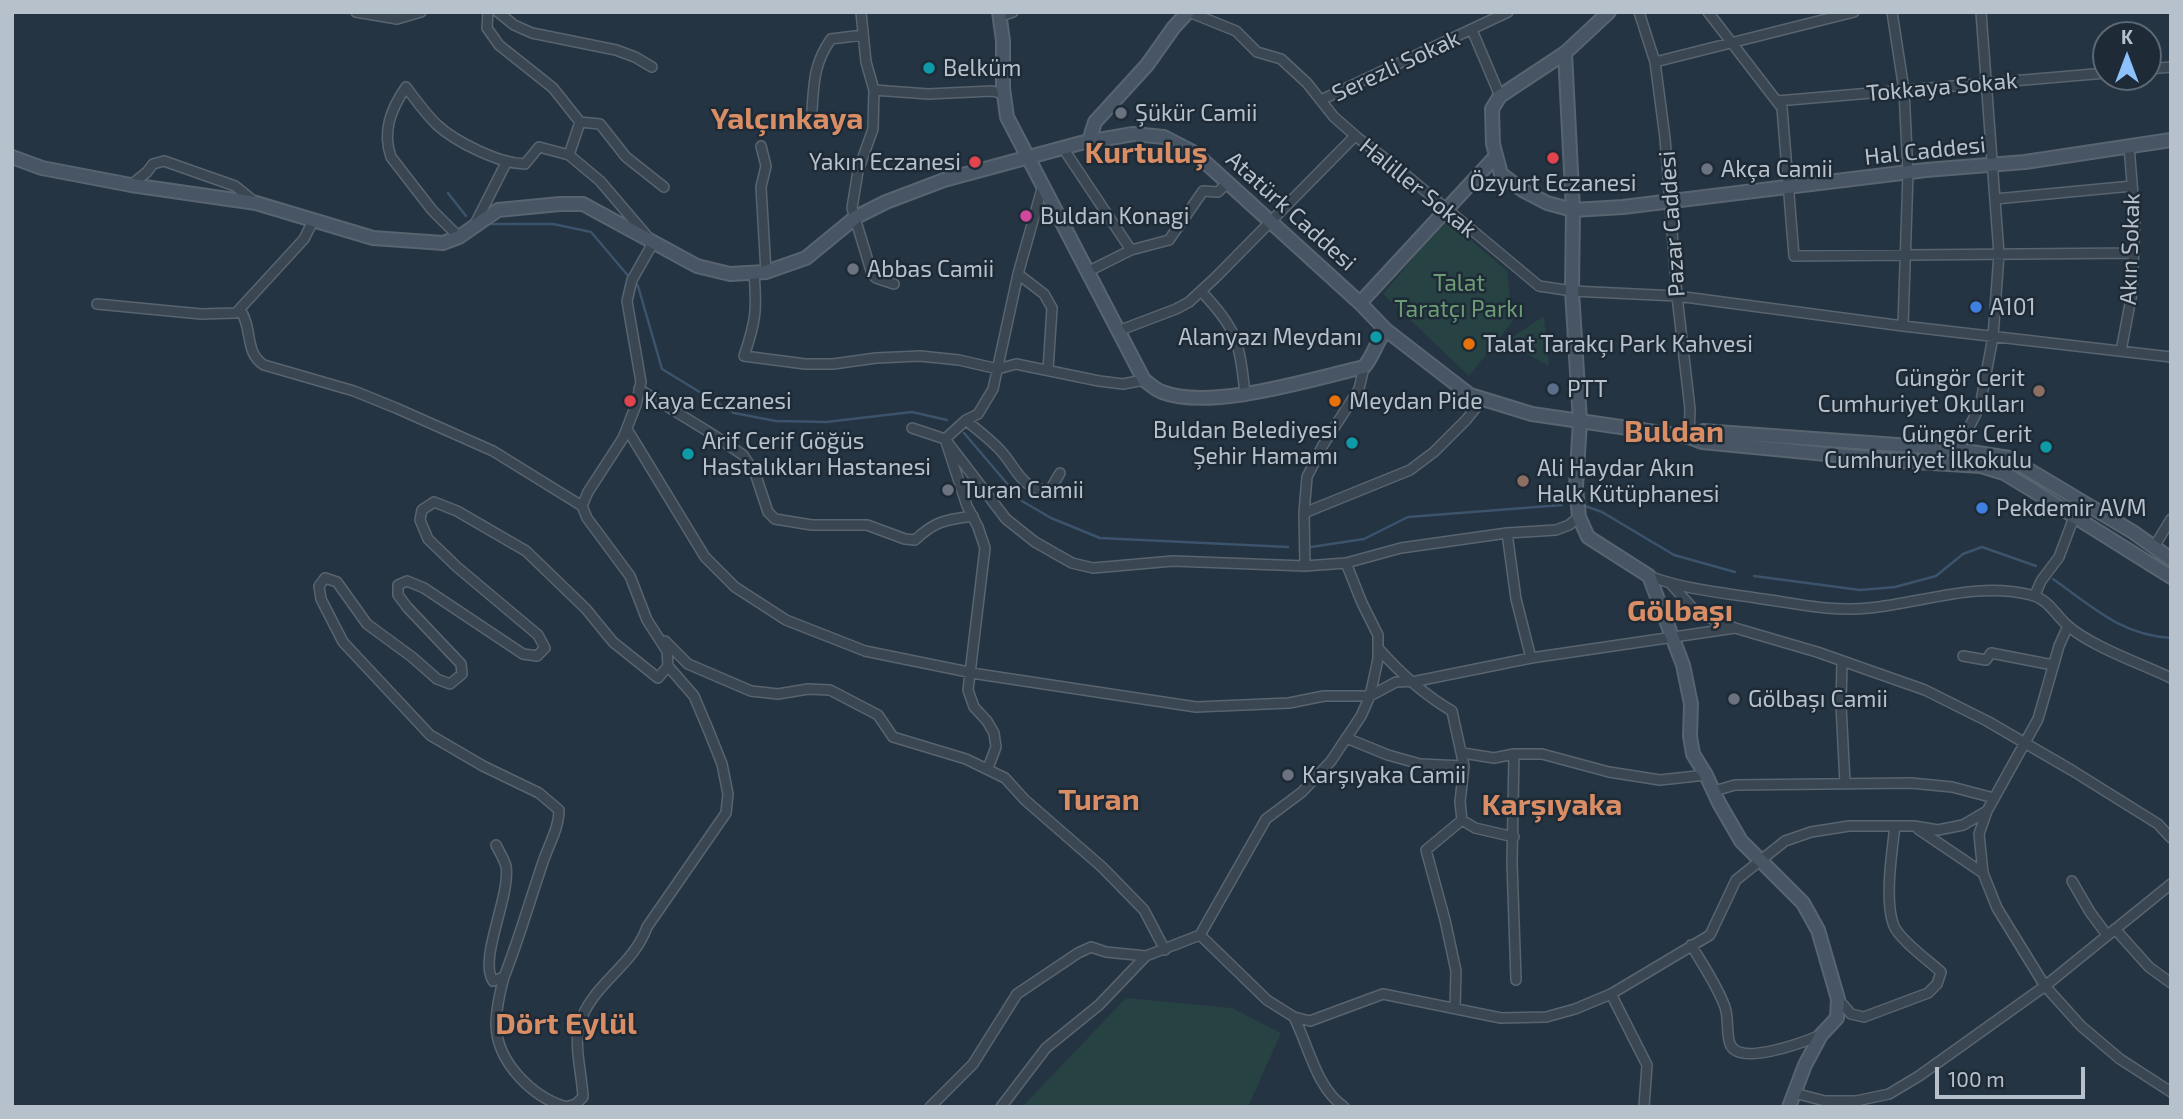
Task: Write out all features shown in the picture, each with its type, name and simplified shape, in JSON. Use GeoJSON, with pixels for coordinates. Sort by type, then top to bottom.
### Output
{"type":"FeatureCollection","features":[{"type":"Feature","properties":{"kind":"street"},"geometry":{"type":"LineString","coordinates":[[356,12],[397,19],[421,12]]}},
{"type":"Feature","properties":{"kind":"street"},"geometry":{"type":"LineString","coordinates":[[488,12],[487,28],[499,45],[553,89],[580,122],[600,124],[626,158],[664,187]]}},
{"type":"Feature","properties":{"kind":"street"},"geometry":{"type":"LineString","coordinates":[[498,12],[514,25],[532,33],[616,50],[652,67]]}},
{"type":"Feature","properties":{"kind":"street"},"geometry":{"type":"LineString","coordinates":[[861,12],[866,62],[874,90],[873,129],[858,171],[852,208],[872,274],[894,284]]}},
{"type":"Feature","properties":{"kind":"street"},"geometry":{"type":"LineString","coordinates":[[1089,141],[1095,122],[1147,65],[1174,27],[1189,12]]}},
{"type":"Feature","properties":{"kind":"street","name":"Haliller Sokak"},"geometry":{"type":"LineString","coordinates":[[1189,12],[1236,31],[1257,52],[1282,59],[1307,83],[1334,117],[1355,136],[1539,286],[1572,291],[1677,296],[2171,357]]}},
{"type":"Feature","properties":{"kind":"street","name":"Serezli Sokak"},"geometry":{"type":"LineString","coordinates":[[1321,100],[1508,12]]}},
{"type":"Feature","properties":{"kind":"street"},"geometry":{"type":"LineString","coordinates":[[1360,303],[1496,156],[1492,109],[1500,96],[1565,53],[1609,12]]}},
{"type":"Feature","properties":{"kind":"street","name":"Pazar Caddesi"},"geometry":{"type":"LineString","coordinates":[[1639,12],[1655,62],[1665,138],[1677,296],[1690,409],[1689,438]]}},
{"type":"Feature","properties":{"kind":"street"},"geometry":{"type":"LineString","coordinates":[[1708,12],[1782,108],[1794,256],[2134,253]]}},
{"type":"Feature","properties":{"kind":"street"},"geometry":{"type":"LineString","coordinates":[[1655,62],[1854,12]]}},
{"type":"Feature","properties":{"kind":"street"},"geometry":{"type":"LineString","coordinates":[[1892,12],[1904,90],[1908,173],[1903,326]]}},
{"type":"Feature","properties":{"kind":"street"},"geometry":{"type":"LineString","coordinates":[[1950,464],[1980,406],[1993,337],[1999,254],[1981,12]]}},
{"type":"Feature","properties":{"kind":"street"},"geometry":{"type":"LineString","coordinates":[[1004,14],[1004,94],[1007,117],[1016,138],[1032,157],[1043,185],[1144,380],[1161,392],[1214,398],[1364,368]]}},
{"type":"Feature","properties":{"kind":"street"},"geometry":{"type":"LineString","coordinates":[[1472,30],[1500,96]]}},
{"type":"Feature","properties":{"kind":"street"},"geometry":{"type":"LineString","coordinates":[[812,110],[820,54],[831,38],[863,35]]}},
{"type":"Feature","properties":{"kind":"street"},"geometry":{"type":"LineString","coordinates":[[1565,53],[1573,210],[1572,291],[1580,421],[1576,487],[1578,517],[1588,537],[1649,576],[1670,583],[1711,592],[1815,607],[1864,609],[1905,604],[1950,593],[1982,591],[2035,595],[2050,605],[2068,626],[2095,642],[2171,678]]}},
{"type":"Feature","properties":{"kind":"street","name":"Tokkaya Sokak"},"geometry":{"type":"LineString","coordinates":[[1777,101],[2092,74]]}},
{"type":"Feature","properties":{"kind":"street"},"geometry":{"type":"LineString","coordinates":[[459,237],[432,210],[391,157],[388,149],[390,112],[406,88],[430,119],[451,138],[506,163],[525,164],[539,147],[569,155],[600,181],[653,243]]}},
{"type":"Feature","properties":{"kind":"street"},"geometry":{"type":"LineString","coordinates":[[874,90],[928,94],[992,91],[1004,94]]}},
{"type":"Feature","properties":{"kind":"street"},"geometry":{"type":"LineString","coordinates":[[569,155],[580,122]]}},
{"type":"Feature","properties":{"kind":"street","name":"Atatürk Caddesi"},"geometry":{"type":"LineString","coordinates":[[760,272],[806,258],[856,217],[886,202],[944,180],[1089,141],[1133,134],[1164,136],[1195,153],[1387,330],[1470,395],[1532,414],[1702,442],[1981,466],[2004,474],[2114,539],[2171,577]]}},
{"type":"Feature","properties":{"kind":"street"},"geometry":{"type":"LineString","coordinates":[[1118,331],[1176,309],[1200,291],[1355,136]]}},
{"type":"Feature","properties":{"kind":"street","name":"Hal Caddesi"},"geometry":{"type":"LineString","coordinates":[[1496,156],[1501,174],[1524,191],[1547,203],[1573,210],[1623,207],[1789,186],[1993,165],[2171,141]]}},
{"type":"Feature","properties":{"kind":"street"},"geometry":{"type":"LineString","coordinates":[[761,146],[766,166],[761,187],[760,272],[753,329],[744,356],[833,365],[876,358],[920,356],[959,360],[998,369],[1016,364],[1099,382],[1123,384],[1144,380]]}},
{"type":"Feature","properties":{"kind":"street","name":"Akın Sokak"},"geometry":{"type":"LineString","coordinates":[[2121,351],[2132,293],[2134,253],[2135,219],[2129,146]]}},
{"type":"Feature","properties":{"kind":"street"},"geometry":{"type":"LineString","coordinates":[[1063,148],[1132,250]]}},
{"type":"Feature","properties":{"kind":"street"},"geometry":{"type":"LineString","coordinates":[[12,157],[42,168],[131,186],[256,202],[373,238],[443,243],[459,237],[498,209],[583,204],[696,266],[730,274],[760,272]]}},
{"type":"Feature","properties":{"kind":"street"},"geometry":{"type":"LineString","coordinates":[[131,186],[153,164],[163,161],[234,186],[256,202]]}},
{"type":"Feature","properties":{"kind":"street"},"geometry":{"type":"LineString","coordinates":[[474,226],[506,163]]}},
{"type":"Feature","properties":{"kind":"street"},"geometry":{"type":"LineString","coordinates":[[1087,272],[1132,250],[1169,240],[1203,191],[1218,192],[1228,182]]}},
{"type":"Feature","properties":{"kind":"street"},"geometry":{"type":"LineString","coordinates":[[945,439],[966,420],[978,414],[993,389],[1018,274],[1043,185]]}},
{"type":"Feature","properties":{"kind":"street"},"geometry":{"type":"LineString","coordinates":[[1995,199],[2132,186]]}},
{"type":"Feature","properties":{"kind":"street"},"geometry":{"type":"LineString","coordinates":[[97,304],[228,315],[240,310],[304,239],[313,221]]}},
{"type":"Feature","properties":{"kind":"street"},"geometry":{"type":"LineString","coordinates":[[582,506],[627,429],[639,390],[641,382],[627,301],[632,281],[653,243]]}},
{"type":"Feature","properties":{"kind":"street"},"geometry":{"type":"LineString","coordinates":[[1018,274],[1044,294],[1052,307],[1048,370]]}},
{"type":"Feature","properties":{"kind":"street"},"geometry":{"type":"LineString","coordinates":[[1200,291],[1232,329],[1240,350],[1245,393]]}},
{"type":"Feature","properties":{"kind":"street"},"geometry":{"type":"LineString","coordinates":[[240,310],[246,322],[252,353],[256,360],[264,365],[354,391],[493,451],[582,506],[587,518],[630,576],[653,629],[667,651],[668,666],[694,696],[708,729],[722,764],[728,794],[726,813],[647,927],[641,945],[586,1005],[579,1029],[583,1097],[576,1104],[566,1107],[542,1095],[520,1079],[505,1054],[496,1027],[503,976],[559,821],[559,810],[538,793],[483,766],[430,735],[342,642],[320,599],[319,586],[325,579],[337,582],[367,624],[437,679],[450,684],[462,674],[461,664],[407,607],[398,595],[398,585],[407,581],[424,588],[523,654],[537,656],[545,648],[538,635],[428,539],[420,520],[422,510],[435,502],[457,511],[526,551],[586,609],[612,642],[658,678],[668,666]]}},
{"type":"Feature","properties":{"kind":"street"},"geometry":{"type":"LineString","coordinates":[[1305,566],[1304,513],[1307,477],[1323,445],[1359,389],[1364,368],[1374,355],[1377,341],[1387,330]]}},
{"type":"Feature","properties":{"kind":"street"},"geometry":{"type":"LineString","coordinates":[[639,390],[743,455],[755,474],[768,512],[775,519],[812,525],[867,525],[915,540],[930,526],[943,520],[973,516]]}},
{"type":"Feature","properties":{"kind":"street"},"geometry":{"type":"LineString","coordinates":[[1304,513],[1410,470],[1434,452],[1466,420],[1483,398]]}},
{"type":"Feature","properties":{"kind":"street"},"geometry":{"type":"LineString","coordinates":[[966,420],[1001,450],[1020,479],[1038,491],[1050,490],[1060,473]]}},
{"type":"Feature","properties":{"kind":"street"},"geometry":{"type":"LineString","coordinates":[[912,428],[945,439],[1006,519],[1035,542],[1072,563],[1093,568],[1173,561],[1305,566],[1346,563],[1401,548],[1507,533],[1556,530],[1569,525],[1578,517]]}},
{"type":"Feature","properties":{"kind":"street"},"geometry":{"type":"LineString","coordinates":[[627,429],[705,557],[735,587],[786,620],[865,651],[969,672],[1196,707],[1289,703],[1324,696],[1370,696],[1396,682],[1531,658],[1735,628]]}},
{"type":"Feature","properties":{"kind":"street"},"geometry":{"type":"LineString","coordinates":[[1689,438],[1703,431],[1959,450],[2009,458],[2171,559]]}},
{"type":"Feature","properties":{"kind":"street"},"geometry":{"type":"LineString","coordinates":[[945,439],[967,506],[985,548],[968,690],[974,707],[995,733],[996,747],[988,768]]}},
{"type":"Feature","properties":{"kind":"street"},"geometry":{"type":"LineString","coordinates":[[2035,595],[2041,581],[2059,557],[2074,517]]}},
{"type":"Feature","properties":{"kind":"street"},"geometry":{"type":"LineString","coordinates":[[2154,547],[2171,519]]}},
{"type":"Feature","properties":{"kind":"street"},"geometry":{"type":"LineString","coordinates":[[1507,533],[1516,598],[1531,658]]}},
{"type":"Feature","properties":{"kind":"street"},"geometry":{"type":"LineString","coordinates":[[930,1107],[973,1064],[1017,994],[1078,953],[1091,947],[1106,952],[1146,956],[1200,935],[1266,819],[1302,792],[1331,761],[1361,716],[1370,696],[1378,659],[1378,635],[1346,563]]}},
{"type":"Feature","properties":{"kind":"street"},"geometry":{"type":"LineString","coordinates":[[1649,576],[1683,665],[1691,704],[1690,736],[1693,754],[1741,841],[1803,903],[1818,930],[1838,999],[1837,1018],[1821,1035],[1789,1107]]}},
{"type":"Feature","properties":{"kind":"street"},"geometry":{"type":"LineString","coordinates":[[1670,583],[1697,613],[1925,690],[2084,777],[2158,824],[2169,834]]}},
{"type":"Feature","properties":{"kind":"street"},"geometry":{"type":"LineString","coordinates":[[2068,626],[2053,665],[2038,719],[1987,811],[1979,834],[1983,873],[1997,908],[2045,986],[2081,1026],[2120,1059],[2169,1088]]}},
{"type":"Feature","properties":{"kind":"street"},"geometry":{"type":"LineString","coordinates":[[653,629],[688,664],[751,691],[778,694],[808,689],[830,690],[878,715],[893,737],[966,759],[1005,778],[1025,800],[1102,867],[1144,910],[1165,950]]}},
{"type":"Feature","properties":{"kind":"street"},"geometry":{"type":"LineString","coordinates":[[1378,648],[1397,670],[1427,696],[1452,711],[1463,753],[1460,802],[1462,820]]}},
{"type":"Feature","properties":{"kind":"street"},"geometry":{"type":"LineString","coordinates":[[1963,656],[1986,660],[1991,653],[2053,665]]}},
{"type":"Feature","properties":{"kind":"street"},"geometry":{"type":"LineString","coordinates":[[1842,661],[1845,783]]}},
{"type":"Feature","properties":{"kind":"street"},"geometry":{"type":"LineString","coordinates":[[1346,738],[1388,755],[1420,764],[1464,766]]}},
{"type":"Feature","properties":{"kind":"street"},"geometry":{"type":"LineString","coordinates":[[1463,753],[1494,758],[1514,754],[1542,754],[1609,772],[1660,780],[1706,775]]}},
{"type":"Feature","properties":{"kind":"street"},"geometry":{"type":"LineString","coordinates":[[1514,754],[1514,837],[1511,863],[1516,980]]}},
{"type":"Feature","properties":{"kind":"street"},"geometry":{"type":"LineString","coordinates":[[1714,791],[1735,785],[1911,783],[1952,787],[1994,798]]}},
{"type":"Feature","properties":{"kind":"street"},"geometry":{"type":"LineString","coordinates":[[1200,935],[1267,1000],[1294,1017],[1310,1021],[1383,994],[1502,1018],[1546,1017],[1575,1009],[1611,994],[1710,935],[1736,880],[1785,841],[1811,832],[1849,826],[1914,826],[1938,830],[1963,825],[1987,811]]}},
{"type":"Feature","properties":{"kind":"street"},"geometry":{"type":"LineString","coordinates":[[1462,820],[1475,828],[1514,837]]}},
{"type":"Feature","properties":{"kind":"street"},"geometry":{"type":"LineString","coordinates":[[1455,1008],[1456,971],[1426,850],[1462,820]]}},
{"type":"Feature","properties":{"kind":"street"},"geometry":{"type":"LineString","coordinates":[[1838,999],[1851,1014],[1864,1017],[1928,993],[1937,984],[1941,972],[1894,927],[1890,868],[1895,826]]}},
{"type":"Feature","properties":{"kind":"street"},"geometry":{"type":"LineString","coordinates":[[1914,826],[1983,873]]}},
{"type":"Feature","properties":{"kind":"street"},"geometry":{"type":"LineString","coordinates":[[496,845],[506,864],[506,888],[489,960],[489,975],[493,981],[503,976]]}},
{"type":"Feature","properties":{"kind":"street"},"geometry":{"type":"LineString","coordinates":[[2072,881],[2090,912],[2171,984]]}},
{"type":"Feature","properties":{"kind":"street"},"geometry":{"type":"LineString","coordinates":[[1794,1093],[1825,1101],[1856,1101],[1889,1094],[1919,1076],[2045,986],[2171,884]]}},
{"type":"Feature","properties":{"kind":"street"},"geometry":{"type":"LineString","coordinates":[[1691,946],[1721,996],[1729,1017],[1729,1042],[1732,1048],[1741,1054],[1764,1052],[1795,1045],[1821,1035]]}},
{"type":"Feature","properties":{"kind":"street"},"geometry":{"type":"LineString","coordinates":[[1002,1107],[1046,1048],[1099,1005],[1146,956]]}},
{"type":"Feature","properties":{"kind":"street"},"geometry":{"type":"LineString","coordinates":[[1611,994],[1647,1065],[1644,1107]]}},
{"type":"Feature","properties":{"kind":"street"},"geometry":{"type":"LineString","coordinates":[[1294,1017],[1322,1081],[1335,1100],[1345,1107]]}},
{"type":"Feature","properties":{"kind":"green space","name":"Talat Taratçı Parkı"},"geometry":{"type":"Polygon","coordinates":[[[1446,219],[1507,271],[1513,321],[1469,376],[1383,294],[1446,219]]]}},
{"type":"Feature","properties":{"kind":"green space"},"geometry":{"type":"Polygon","coordinates":[[[1544,316],[1549,366],[1505,342],[1544,316]]]}},
{"type":"Feature","properties":{"kind":"green space"},"geometry":{"type":"Polygon","coordinates":[[[1126,998],[1232,1008],[1281,1033],[1248,1107],[1022,1107],[1126,998]]]}},
{"type":"Feature","properties":{"kind":"waterway"},"geometry":{"type":"LineString","coordinates":[[448,193],[466,216]]}},
{"type":"Feature","properties":{"kind":"waterway"},"geometry":{"type":"LineString","coordinates":[[491,224],[553,224],[591,232],[630,278]]}},
{"type":"Feature","properties":{"kind":"waterway"},"geometry":{"type":"LineString","coordinates":[[635,283],[662,369],[734,413],[776,421],[826,422],[912,412],[947,420]]}},
{"type":"Feature","properties":{"kind":"waterway"},"geometry":{"type":"LineString","coordinates":[[964,433],[1022,501],[1051,518],[1100,538],[1288,547]]}},
{"type":"Feature","properties":{"kind":"waterway"},"geometry":{"type":"LineString","coordinates":[[1311,547],[1364,539],[1408,517],[1562,505]]}},
{"type":"Feature","properties":{"kind":"waterway"},"geometry":{"type":"LineString","coordinates":[[1585,506],[1602,512],[1674,555],[1735,572]]}},
{"type":"Feature","properties":{"kind":"waterway"},"geometry":{"type":"LineString","coordinates":[[1754,576],[1860,590],[1895,587],[1936,576],[1963,554],[1982,547],[2036,566]]}},
{"type":"Feature","properties":{"kind":"waterway"},"geometry":{"type":"LineString","coordinates":[[2053,579],[2108,618],[2137,631],[2171,638]]}},
{"type":"Feature","properties":{"kind":"place","name":"Belküm"},"geometry":{"type":"Point","coordinates":[929,68]}},
{"type":"Feature","properties":{"kind":"place","name":"Şükür Camii"},"geometry":{"type":"Point","coordinates":[1121,113]}},
{"type":"Feature","properties":{"kind":"place","name":"Özyurt Eczanesi"},"geometry":{"type":"Point","coordinates":[1553,158]}},
{"type":"Feature","properties":{"kind":"place","name":"Yakın Eczanesi"},"geometry":{"type":"Point","coordinates":[975,162]}},
{"type":"Feature","properties":{"kind":"place","name":"Akça Camii"},"geometry":{"type":"Point","coordinates":[1707,169]}},
{"type":"Feature","properties":{"kind":"place","name":"Buldan Konagi"},"geometry":{"type":"Point","coordinates":[1026,216]}},
{"type":"Feature","properties":{"kind":"place","name":"Abbas Camii"},"geometry":{"type":"Point","coordinates":[853,269]}},
{"type":"Feature","properties":{"kind":"place","name":"A101"},"geometry":{"type":"Point","coordinates":[1976,307]}},
{"type":"Feature","properties":{"kind":"place","name":"Alanyazı Meydanı"},"geometry":{"type":"Point","coordinates":[1376,337]}},
{"type":"Feature","properties":{"kind":"place","name":"Talat Tarakçı Park Kahvesi"},"geometry":{"type":"Point","coordinates":[1469,344]}},
{"type":"Feature","properties":{"kind":"place","name":"PTT"},"geometry":{"type":"Point","coordinates":[1553,389]}},
{"type":"Feature","properties":{"kind":"place","name":"Güngör Cerit Cumhuriyet Okulları"},"geometry":{"type":"Point","coordinates":[2039,391]}},
{"type":"Feature","properties":{"kind":"place","name":"Kaya Eczanesi"},"geometry":{"type":"Point","coordinates":[630,401]}},
{"type":"Feature","properties":{"kind":"place","name":"Meydan Pide"},"geometry":{"type":"Point","coordinates":[1335,401]}},
{"type":"Feature","properties":{"kind":"place","name":"Buldan Belediyesi Şehir Hamamı"},"geometry":{"type":"Point","coordinates":[1352,443]}},
{"type":"Feature","properties":{"kind":"place","name":"Güngör Cerit Cumhuriyet İlkokulu"},"geometry":{"type":"Point","coordinates":[2046,447]}},
{"type":"Feature","properties":{"kind":"place","name":"Arif Cerif Göğüs Hastalıkları Hastanesi"},"geometry":{"type":"Point","coordinates":[688,454]}},
{"type":"Feature","properties":{"kind":"place","name":"Ali Haydar Akın Halk Kütüphanesi"},"geometry":{"type":"Point","coordinates":[1523,481]}},
{"type":"Feature","properties":{"kind":"place","name":"Turan Camii"},"geometry":{"type":"Point","coordinates":[948,490]}},
{"type":"Feature","properties":{"kind":"place","name":"Pekdemir AVM"},"geometry":{"type":"Point","coordinates":[1982,508]}},
{"type":"Feature","properties":{"kind":"place","name":"Gölbaşı Camii"},"geometry":{"type":"Point","coordinates":[1734,699]}},
{"type":"Feature","properties":{"kind":"place","name":"Karşıyaka Camii"},"geometry":{"type":"Point","coordinates":[1288,775]}},
{"type":"Feature","properties":{"kind":"district","name":"Yalçınkaya"},"geometry":{"type":"Point","coordinates":[787,119]}},
{"type":"Feature","properties":{"kind":"district","name":"Kurtuluş"},"geometry":{"type":"Point","coordinates":[1146,153]}},
{"type":"Feature","properties":{"kind":"district","name":"Buldan"},"geometry":{"type":"Point","coordinates":[1674,432]}},
{"type":"Feature","properties":{"kind":"district","name":"Gölbaşı"},"geometry":{"type":"Point","coordinates":[1680,611]}},
{"type":"Feature","properties":{"kind":"district","name":"Turan"},"geometry":{"type":"Point","coordinates":[1099,800]}},
{"type":"Feature","properties":{"kind":"district","name":"Karşıyaka"},"geometry":{"type":"Point","coordinates":[1552,805]}},
{"type":"Feature","properties":{"kind":"district","name":"Dört Eylül"},"geometry":{"type":"Point","coordinates":[566,1024]}}]}
